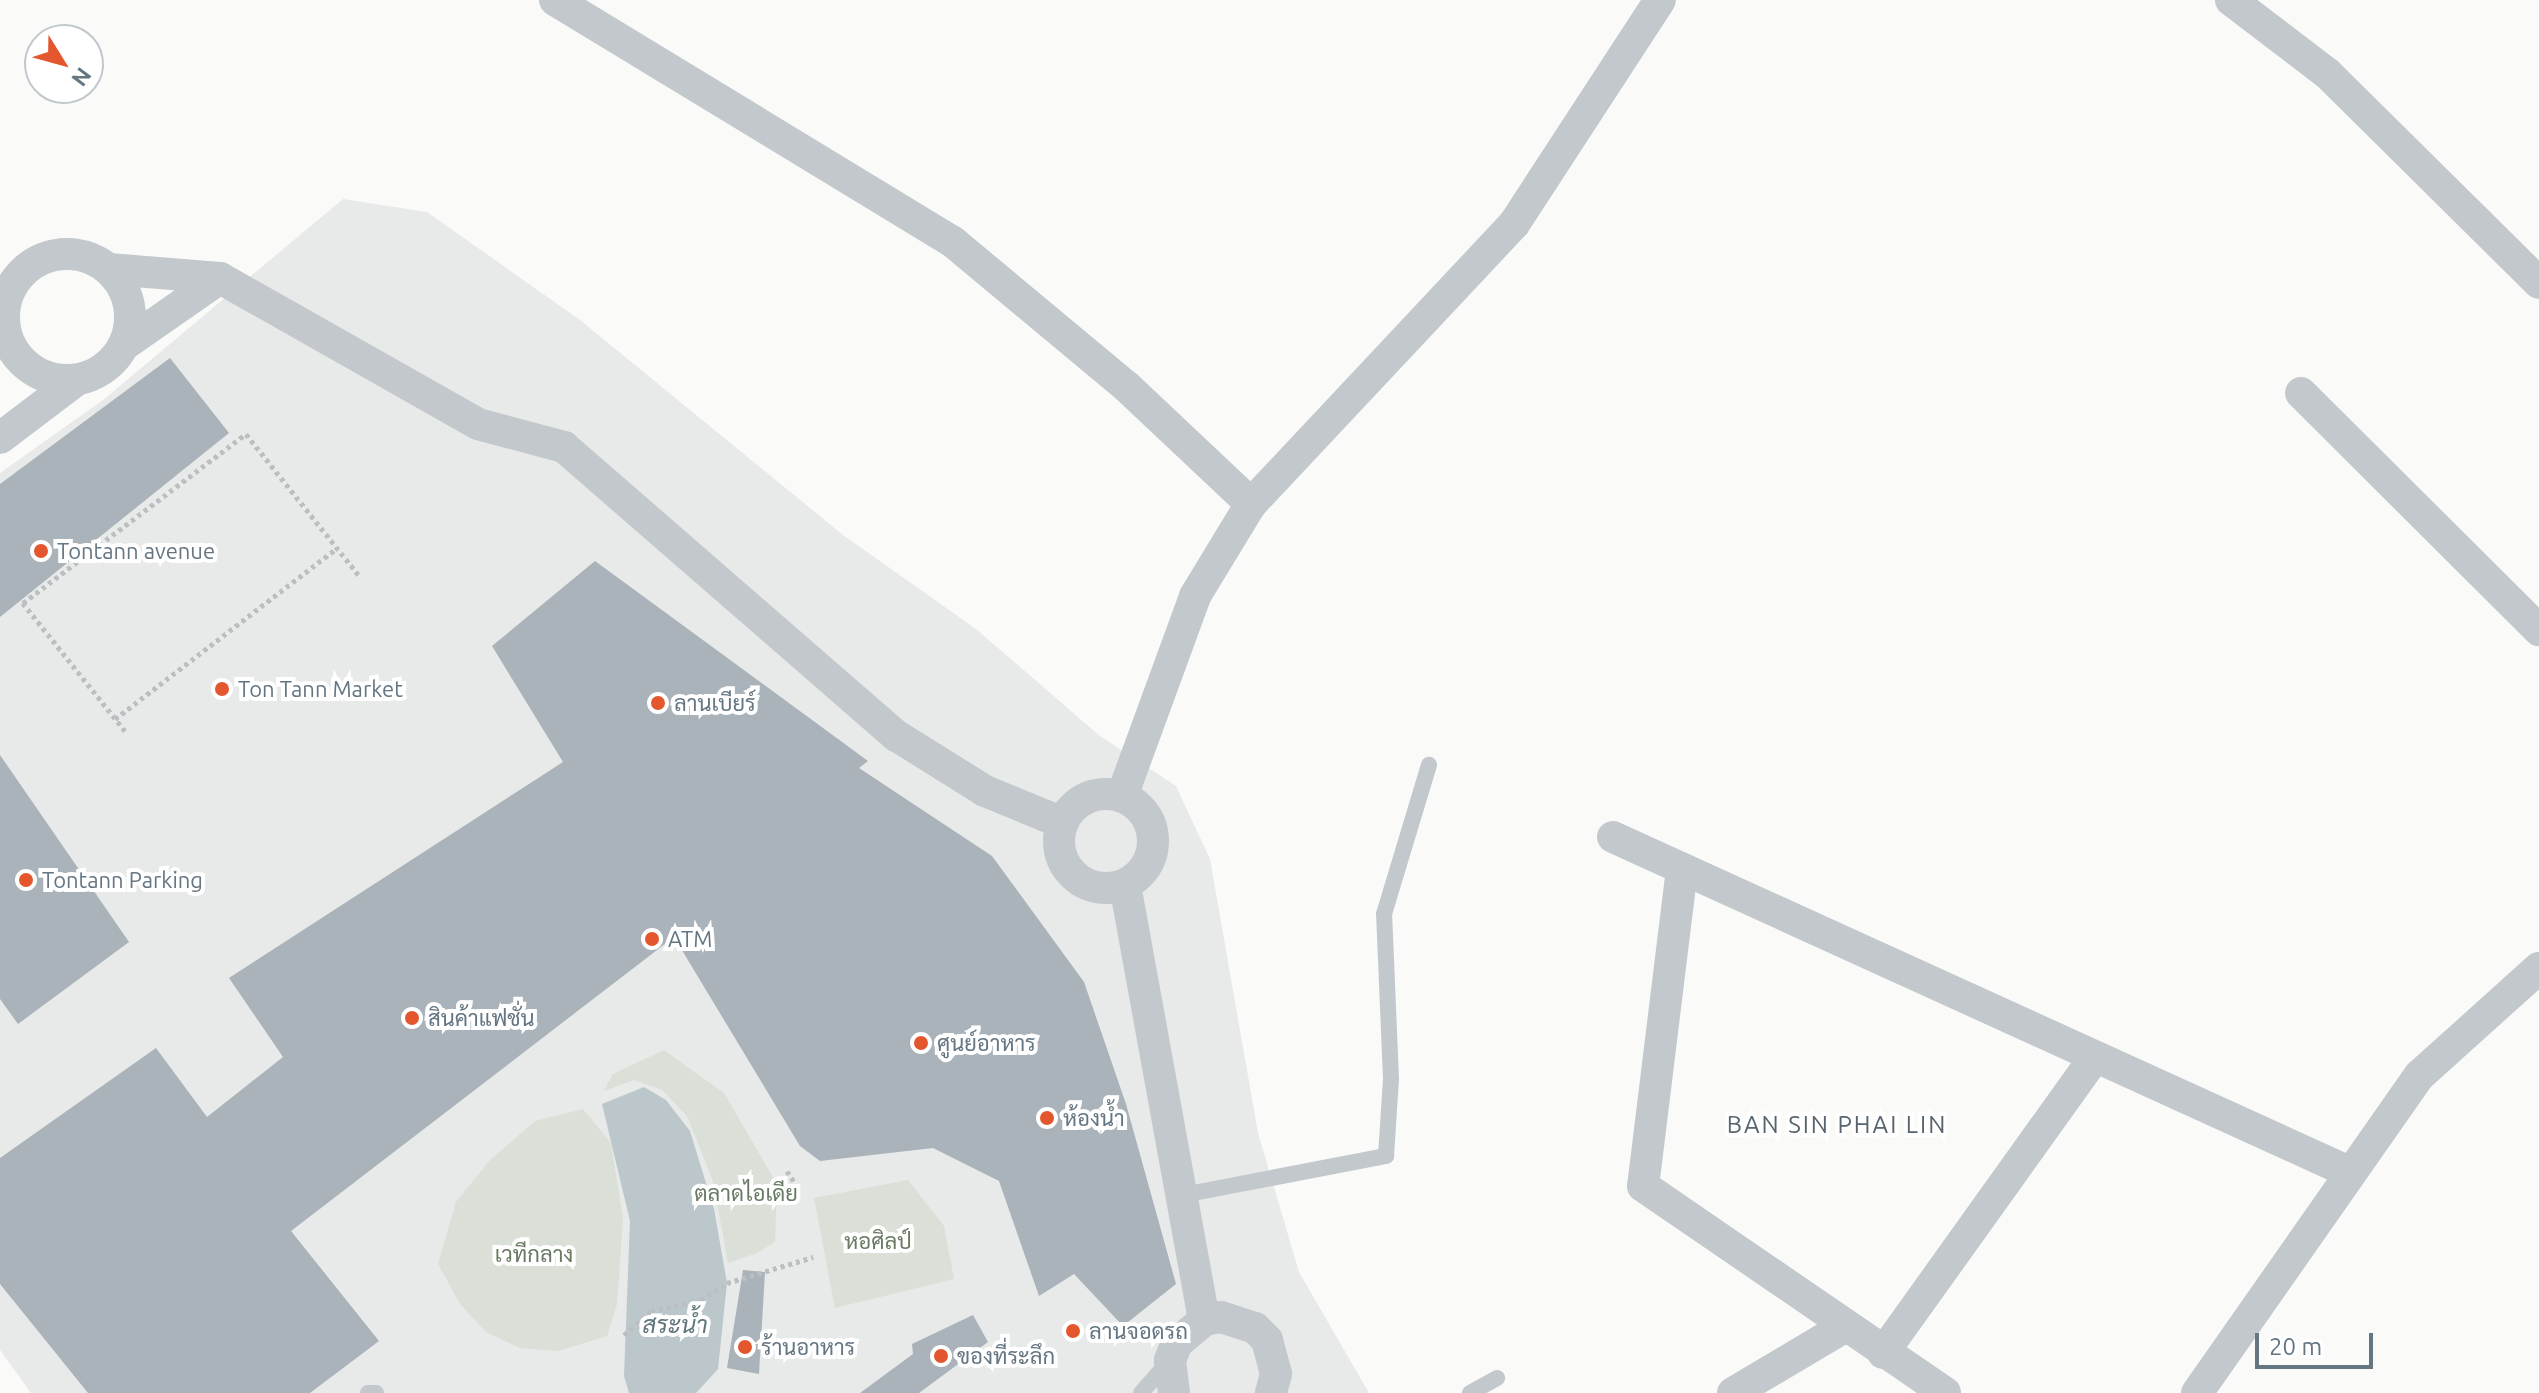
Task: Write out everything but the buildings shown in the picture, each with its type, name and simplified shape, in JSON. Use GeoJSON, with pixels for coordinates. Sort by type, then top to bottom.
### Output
{"type":"FeatureCollection","features":[{"type":"Feature","properties":{"kind":"street"},"geometry":{"type":"LineString","coordinates":[[555,0],[953,242],[1126,386],[1251,504]]}},
{"type":"Feature","properties":{"kind":"street"},"geometry":{"type":"LineString","coordinates":[[1122,796],[1195,596],[1251,504],[1514,224],[1660,0]]}},
{"type":"Feature","properties":{"kind":"street"},"geometry":{"type":"LineString","coordinates":[[2231,0],[2328,74],[2539,283]]}},
{"type":"Feature","properties":{"kind":"street"},"geometry":{"type":"LineString","coordinates":[[220,278],[124,345],[95,375],[75,381],[54,380],[19,359],[2,321],[11,290],[31,265],[71,254],[109,269],[220,278],[478,424],[564,447],[897,736],[985,791],[1063,823]]}},
{"type":"Feature","properties":{"kind":"street"},"geometry":{"type":"LineString","coordinates":[[109,269],[130,305],[124,345]]}},
{"type":"Feature","properties":{"kind":"street"},"geometry":{"type":"LineString","coordinates":[[0,438],[75,381]]}},
{"type":"Feature","properties":{"kind":"street"},"geometry":{"type":"LineString","coordinates":[[2301,393],[2539,630]]}},
{"type":"Feature","properties":{"kind":"street"},"geometry":{"type":"LineString","coordinates":[[1122,796],[1145,812],[1153,839],[1146,866],[1125,885],[1097,888],[1073,875],[1059,850],[1063,823],[1081,801],[1122,796]]}},
{"type":"Feature","properties":{"kind":"street"},"geometry":{"type":"LineString","coordinates":[[1613,837],[2349,1172]]}},
{"type":"Feature","properties":{"kind":"street"},"geometry":{"type":"LineString","coordinates":[[1682,869],[1643,1186],[1945,1393]]}},
{"type":"Feature","properties":{"kind":"street"},"geometry":{"type":"LineString","coordinates":[[1125,885],[1204,1320]]}},
{"type":"Feature","properties":{"kind":"street"},"geometry":{"type":"LineString","coordinates":[[2197,1393],[2349,1172],[2420,1075],[2539,968]]}},
{"type":"Feature","properties":{"kind":"street"},"geometry":{"type":"LineString","coordinates":[[1883,1353],[2095,1057]]}},
{"type":"Feature","properties":{"kind":"street"},"geometry":{"type":"LineString","coordinates":[[1174,1393],[1170,1360],[1189,1330],[1204,1320],[1239,1320],[1267,1340],[1276,1374],[1271,1393]]}},
{"type":"Feature","properties":{"kind":"street"},"geometry":{"type":"LineString","coordinates":[[1733,1393],[1846,1326]]}},
{"type":"Feature","properties":{"kind":"lane"},"geometry":{"type":"LineString","coordinates":[[1183,1195],[1386,1156],[1391,1079],[1384,914],[1429,765]]}},
{"type":"Feature","properties":{"kind":"lane"},"geometry":{"type":"LineString","coordinates":[[1141,1393],[1170,1360]]}},
{"type":"Feature","properties":{"kind":"lane"},"geometry":{"type":"LineString","coordinates":[[1470,1393],[1497,1378]]}},
{"type":"Feature","properties":{"kind":"path"},"geometry":{"type":"LineString","coordinates":[[125,731],[23,603],[246,434],[361,578]]}},
{"type":"Feature","properties":{"kind":"path"},"geometry":{"type":"LineString","coordinates":[[115,719],[337,548]]}},
{"type":"Feature","properties":{"kind":"path"},"geometry":{"type":"LineString","coordinates":[[787,1171],[796,1185]]}},
{"type":"Feature","properties":{"kind":"path"},"geometry":{"type":"LineString","coordinates":[[624,1335],[651,1311],[701,1300],[727,1283],[813,1257]]}},
{"type":"Feature","properties":{"kind":"shaded area"},"geometry":{"type":"Polygon","coordinates":[[[343,199],[427,212],[580,320],[843,535],[976,629],[1100,736],[1176,786],[1210,859],[1258,1133],[1299,1272],[1369,1393],[31,1393],[0,1350],[0,473],[103,400],[343,199]]]}},
{"type":"Feature","properties":{"kind":"green space","name":"ตลาดไอเดีย"},"geometry":{"type":"Polygon","coordinates":[[[664,1050],[724,1093],[777,1184],[775,1242],[757,1253],[728,1263],[713,1181],[687,1116],[662,1090],[634,1080],[604,1091],[613,1074],[664,1050]]]}},
{"type":"Feature","properties":{"kind":"green space","name":"เวทีกลาง"},"geometry":{"type":"Polygon","coordinates":[[[583,1109],[611,1143],[623,1219],[617,1304],[607,1336],[558,1351],[520,1348],[486,1332],[460,1304],[438,1264],[456,1202],[490,1160],[535,1121],[583,1109]]]}},
{"type":"Feature","properties":{"kind":"green space","name":"หอศิลป์"},"geometry":{"type":"Polygon","coordinates":[[[908,1180],[944,1226],[954,1279],[835,1308],[814,1198],[908,1180]]]}},
{"type":"Feature","properties":{"kind":"water","name":"สระน้ำ"},"geometry":{"type":"Polygon","coordinates":[[[644,1087],[666,1100],[690,1131],[714,1209],[727,1283],[718,1369],[696,1393],[629,1393],[624,1376],[630,1221],[602,1104],[644,1087]]]}},
{"type":"Feature","properties":{"kind":"place","name":"Tontann avenue"},"geometry":{"type":"Point","coordinates":[41,551]}},
{"type":"Feature","properties":{"kind":"place","name":"Ton Tann Market"},"geometry":{"type":"Point","coordinates":[222,689]}},
{"type":"Feature","properties":{"kind":"place","name":"ลานเบียร์"},"geometry":{"type":"Point","coordinates":[658,703]}},
{"type":"Feature","properties":{"kind":"place","name":"Tontann Parking"},"geometry":{"type":"Point","coordinates":[26,880]}},
{"type":"Feature","properties":{"kind":"place","name":"ATM"},"geometry":{"type":"Point","coordinates":[652,939]}},
{"type":"Feature","properties":{"kind":"place","name":"สินค้าแฟชั่น"},"geometry":{"type":"Point","coordinates":[412,1018]}},
{"type":"Feature","properties":{"kind":"place","name":"ศูนย์อาหาร"},"geometry":{"type":"Point","coordinates":[921,1043]}},
{"type":"Feature","properties":{"kind":"place","name":"ห้องน้ำ"},"geometry":{"type":"Point","coordinates":[1047,1118]}},
{"type":"Feature","properties":{"kind":"place","name":"ลานจอดรถ"},"geometry":{"type":"Point","coordinates":[1073,1331]}},
{"type":"Feature","properties":{"kind":"place","name":"ร้านอาหาร"},"geometry":{"type":"Point","coordinates":[745,1347]}},
{"type":"Feature","properties":{"kind":"place","name":"ของที่ระลึก"},"geometry":{"type":"Point","coordinates":[941,1356]}},
{"type":"Feature","properties":{"kind":"district","name":"BAN SIN PHAI LIN"},"geometry":{"type":"Point","coordinates":[1837,1125]}}]}
